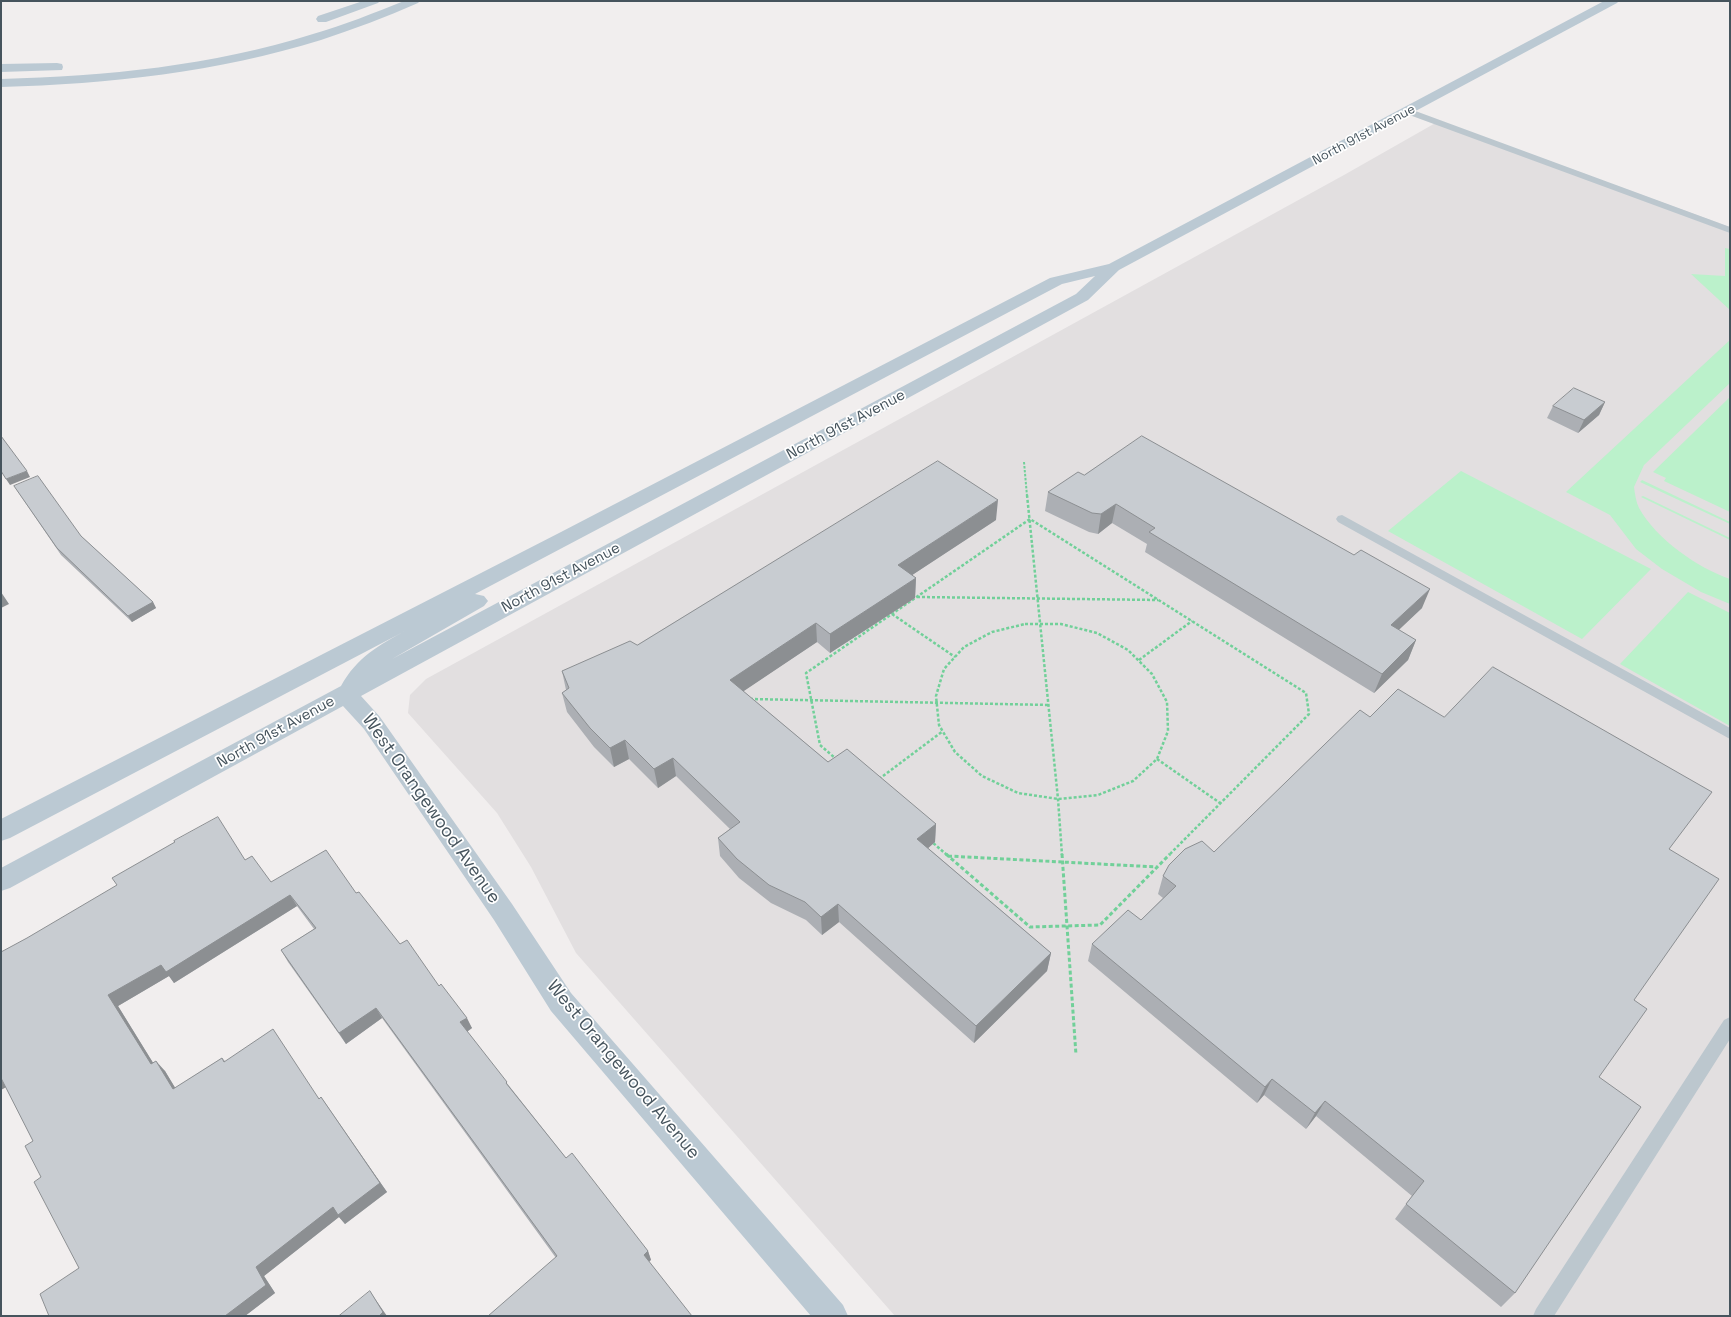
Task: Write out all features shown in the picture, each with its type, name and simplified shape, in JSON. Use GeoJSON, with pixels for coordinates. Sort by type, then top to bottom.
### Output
{"type":"FeatureCollection","features":[{"type":"Feature","properties":{"kind":"main road"},"geometry":{"type":"LineString","coordinates":[[310,23],[374,1]]}},
{"type":"Feature","properties":{"kind":"main road"},"geometry":{"type":"LineString","coordinates":[[1,83],[61,81],[114,76],[220,60],[262,51],[334,32],[370,20],[414,1]]}},
{"type":"Feature","properties":{"kind":"main road","name":"North 91st Avenue"},"geometry":{"type":"LineString","coordinates":[[1,831],[568,537],[1056,281],[1114,267],[1613,1]]}},
{"type":"Feature","properties":{"kind":"main road"},"geometry":{"type":"LineString","coordinates":[[1,68],[70,66]]}},
{"type":"Feature","properties":{"kind":"main road","name":"North 91st Avenue"},"geometry":{"type":"LineString","coordinates":[[1,880],[1082,298],[1114,267]]}},
{"type":"Feature","properties":{"kind":"main road"},"geometry":{"type":"LineString","coordinates":[[889,369],[917,387]]}},
{"type":"Feature","properties":{"kind":"main road"},"geometry":{"type":"LineString","coordinates":[[346,694],[369,664],[390,649],[508,584],[568,537]]}},
{"type":"Feature","properties":{"kind":"main road","name":"West Orangewood Avenue"},"geometry":{"type":"LineString","coordinates":[[346,694],[372,723],[503,912],[561,1002],[832,1316]]}},
{"type":"Feature","properties":{"kind":"lane"},"geometry":{"type":"LineString","coordinates":[[1407,112],[1730,230]]}},
{"type":"Feature","properties":{"kind":"lane"},"geometry":{"type":"LineString","coordinates":[[1342,519],[1730,734]]}},
{"type":"Feature","properties":{"kind":"lane"},"geometry":{"type":"LineString","coordinates":[[1543,1316],[1730,1025]]}},
{"type":"Feature","properties":{"kind":"path"},"geometry":{"type":"LineString","coordinates":[[1024,462],[1040,624],[1050,705],[1076,1055]]}},
{"type":"Feature","properties":{"kind":"path"},"geometry":{"type":"LineString","coordinates":[[1030,519],[1306,693],[1309,714],[1100,925],[1030,927],[820,745],[806,673],[1030,519]]}},
{"type":"Feature","properties":{"kind":"path"},"geometry":{"type":"LineString","coordinates":[[916,597],[1158,600]]}},
{"type":"Feature","properties":{"kind":"path"},"geometry":{"type":"LineString","coordinates":[[892,614],[955,657]]}},
{"type":"Feature","properties":{"kind":"path"},"geometry":{"type":"LineString","coordinates":[[1138,660],[1192,621]]}},
{"type":"Feature","properties":{"kind":"path"},"geometry":{"type":"LineString","coordinates":[[1025,624],[1061,624],[1097,633],[1128,650],[1152,674],[1167,702],[1168,731],[1157,759],[1133,781],[1098,795],[1058,799],[1018,793],[982,776],[955,752],[939,724],[936,696],[944,669],[955,657],[964,647],[992,632],[1025,624]]}},
{"type":"Feature","properties":{"kind":"path"},"geometry":{"type":"LineString","coordinates":[[748,699],[936,704],[1050,705]]}},
{"type":"Feature","properties":{"kind":"path"},"geometry":{"type":"LineString","coordinates":[[869,788],[943,732]]}},
{"type":"Feature","properties":{"kind":"path"},"geometry":{"type":"LineString","coordinates":[[1157,759],[1220,804]]}},
{"type":"Feature","properties":{"kind":"path"},"geometry":{"type":"LineString","coordinates":[[948,856],[1157,867]]}},
{"type":"Feature","properties":{"kind":"shaded area"},"geometry":{"type":"Polygon","coordinates":[[[1439,121],[1730,227],[1730,1316],[895,1316],[576,953],[531,867],[497,813],[408,713],[410,695],[426,679],[1344,175],[1439,121]]]}},
{"type":"Feature","properties":{"kind":"green space"},"geometry":{"type":"Polygon","coordinates":[[[1725,248],[1730,249],[1730,310],[1691,274],[1725,276],[1725,248]]]}},
{"type":"Feature","properties":{"kind":"green space"},"geometry":{"type":"Polygon","coordinates":[[[1730,340],[1730,383],[1644,465],[1634,487],[1636,501],[1639,508],[1646,520],[1656,531],[1692,560],[1705,568],[1730,579],[1730,604],[1701,592],[1662,569],[1636,549],[1610,515],[1566,492],[1730,340]]]}},
{"type":"Feature","properties":{"kind":"green space"},"geometry":{"type":"Polygon","coordinates":[[[1730,397],[1730,512],[1664,481],[1666,478],[1653,472],[1730,397]]]}},
{"type":"Feature","properties":{"kind":"green space"},"geometry":{"type":"Polygon","coordinates":[[[1461,471],[1651,569],[1582,639],[1388,531],[1461,471]]]}},
{"type":"Feature","properties":{"kind":"green space"},"geometry":{"type":"Polygon","coordinates":[[[1642,480],[1730,522],[1730,524],[1640,482],[1642,480]]]}},
{"type":"Feature","properties":{"kind":"green space"},"geometry":{"type":"Polygon","coordinates":[[[1643,496],[1730,538],[1730,540],[1641,497],[1643,496]]]}},
{"type":"Feature","properties":{"kind":"green space"},"geometry":{"type":"Polygon","coordinates":[[[1688,592],[1730,613],[1730,726],[1620,664],[1688,592]]]}},
{"type":"Feature","properties":{"kind":"building"},"geometry":{"type":"Polygon","coordinates":[[[1574,388],[1605,402],[1584,420],[1553,406],[1574,388]]]}},
{"type":"Feature","properties":{"kind":"building"},"geometry":{"type":"Polygon","coordinates":[[[1,436],[27,471],[6,479],[1,471],[1,436]]]}},
{"type":"Feature","properties":{"kind":"building"},"geometry":{"type":"Polygon","coordinates":[[[1142,436],[1354,555],[1361,550],[1430,589],[1391,625],[1416,640],[1382,674],[1149,532],[1155,528],[1116,504],[1101,514],[1092,513],[1048,492],[1078,472],[1084,475],[1142,436]]]}},
{"type":"Feature","properties":{"kind":"building"},"geometry":{"type":"Polygon","coordinates":[[[938,461],[998,500],[898,565],[916,578],[830,634],[816,623],[730,680],[828,762],[847,749],[936,824],[917,839],[1051,953],[976,1026],[838,904],[821,917],[805,902],[769,885],[737,859],[718,838],[740,822],[673,758],[654,769],[625,740],[610,748],[590,728],[562,693],[569,688],[562,671],[630,641],[637,645],[938,461]]]}},
{"type":"Feature","properties":{"kind":"building"},"geometry":{"type":"Polygon","coordinates":[[[38,476],[81,536],[153,602],[128,616],[57,548],[14,486],[38,476]]]}},
{"type":"Feature","properties":{"kind":"building"},"geometry":{"type":"Polygon","coordinates":[[[1493,667],[1712,792],[1669,849],[1719,879],[1634,1000],[1647,1009],[1599,1077],[1641,1107],[1515,1293],[1406,1204],[1424,1181],[1325,1101],[1315,1113],[1272,1079],[1265,1087],[1092,944],[1128,910],[1141,920],[1176,886],[1163,876],[1169,865],[1185,849],[1202,841],[1214,852],[1360,710],[1370,717],[1398,689],[1444,717],[1493,667]]]}},
{"type":"Feature","properties":{"kind":"building"},"geometry":{"type":"Polygon","coordinates":[[[218,817],[245,860],[252,856],[271,882],[326,850],[356,893],[359,892],[400,944],[407,940],[439,986],[441,984],[467,1018],[460,1022],[507,1082],[506,1083],[566,1158],[572,1153],[648,1251],[644,1255],[692,1316],[488,1316],[557,1256],[376,1008],[339,1033],[281,950],[316,928],[290,895],[166,972],[161,965],[108,995],[151,1064],[156,1061],[173,1089],[222,1058],[224,1062],[273,1029],[319,1099],[321,1097],[380,1183],[338,1215],[333,1207],[256,1267],[266,1285],[225,1316],[49,1316],[40,1294],[79,1268],[34,1182],[41,1177],[25,1146],[33,1141],[1,1078],[1,952],[117,885],[112,878],[218,817]]]}},
{"type":"Feature","properties":{"kind":"building"},"geometry":{"type":"Polygon","coordinates":[[[370,1291],[383,1312],[379,1316],[339,1316],[370,1291]]]}}]}
